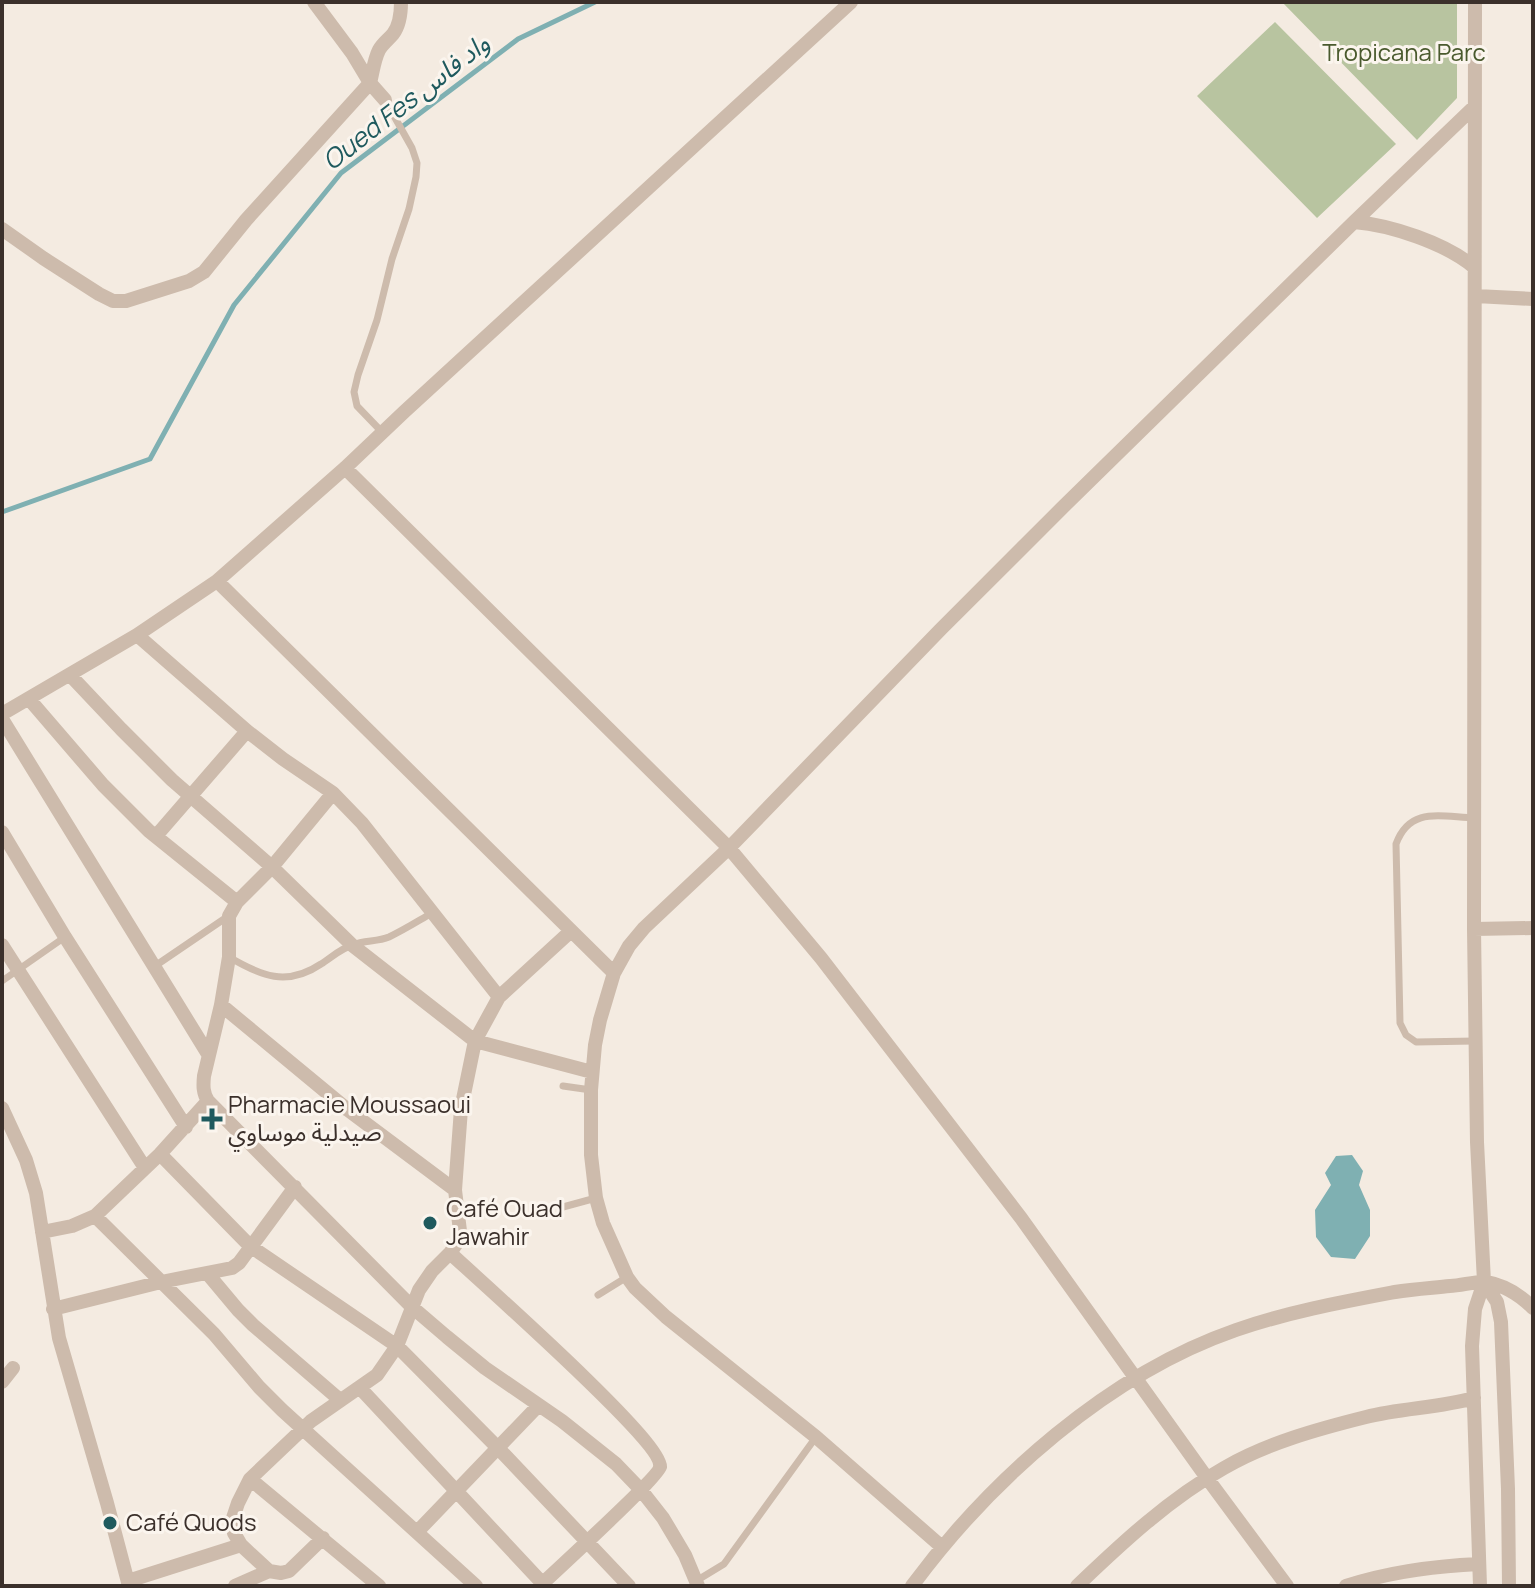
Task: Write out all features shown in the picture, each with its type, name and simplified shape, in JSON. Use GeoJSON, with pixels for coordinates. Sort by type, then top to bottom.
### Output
{"type":"FeatureCollection","features":[{"type":"Feature","properties":{"kind":"street"},"geometry":{"type":"LineString","coordinates":[[314,2],[385,100]]}},
{"type":"Feature","properties":{"kind":"street"},"geometry":{"type":"LineString","coordinates":[[2,229],[76,280],[113,301],[126,301],[189,281],[216,260],[223,246],[370,83],[375,59],[398,24],[401,2]]}},
{"type":"Feature","properties":{"kind":"street"},"geometry":{"type":"LineString","coordinates":[[208,1054],[2,717],[137,635],[217,581],[345,468],[851,2]]}},
{"type":"Feature","properties":{"kind":"street"},"geometry":{"type":"LineString","coordinates":[[1475,2],[1474,929],[1477,1142],[1484,1282],[1475,1309],[1472,1346],[1480,1586]]}},
{"type":"Feature","properties":{"kind":"street"},"geometry":{"type":"LineString","coordinates":[[942,1547],[816,1437],[666,1317],[627,1277],[603,1223],[596,1198],[591,1155],[592,1072],[600,1020],[614,973],[629,946],[644,928],[729,848],[940,630],[1474,107]]}},
{"type":"Feature","properties":{"kind":"street"},"geometry":{"type":"LineString","coordinates":[[1354,222],[1374,224],[1410,235],[1450,250],[1474,267]]}},
{"type":"Feature","properties":{"kind":"street"},"geometry":{"type":"LineString","coordinates":[[1476,296],[1533,299]]}},
{"type":"Feature","properties":{"kind":"street"},"geometry":{"type":"LineString","coordinates":[[345,468],[729,848],[821,958],[1021,1218],[1287,1586]]}},
{"type":"Feature","properties":{"kind":"street"},"geometry":{"type":"LineString","coordinates":[[217,581],[614,973]]}},
{"type":"Feature","properties":{"kind":"street"},"geometry":{"type":"LineString","coordinates":[[137,635],[247,731],[333,793],[362,823],[499,997]]}},
{"type":"Feature","properties":{"kind":"street"},"geometry":{"type":"LineString","coordinates":[[70,675],[191,797],[272,867],[352,945],[475,1041],[592,1072]]}},
{"type":"Feature","properties":{"kind":"street"},"geometry":{"type":"LineString","coordinates":[[29,699],[103,785],[156,836],[237,902]]}},
{"type":"Feature","properties":{"kind":"street"},"geometry":{"type":"LineString","coordinates":[[156,836],[247,731]]}},
{"type":"Feature","properties":{"kind":"street"},"geometry":{"type":"LineString","coordinates":[[333,793],[272,867],[237,902],[229,916],[229,957],[203,1087],[208,1101],[412,1307],[466,1353],[562,1421],[616,1464],[663,1518],[685,1555],[697,1584]]}},
{"type":"Feature","properties":{"kind":"street"},"geometry":{"type":"LineString","coordinates":[[2,832],[186,1127]]}},
{"type":"Feature","properties":{"kind":"street"},"geometry":{"type":"LineString","coordinates":[[1474,929],[1533,928]]}},
{"type":"Feature","properties":{"kind":"street"},"geometry":{"type":"LineString","coordinates":[[323,1538],[289,1571],[269,1571],[241,1545],[234,1533],[233,1518],[250,1479],[311,1421],[377,1375],[397,1346],[419,1290],[459,1240],[455,1190],[461,1109],[475,1041],[499,997],[571,931]]}},
{"type":"Feature","properties":{"kind":"street"},"geometry":{"type":"LineString","coordinates":[[2,945],[145,1168]]}},
{"type":"Feature","properties":{"kind":"street"},"geometry":{"type":"LineString","coordinates":[[221,1005],[348,1110],[455,1190]]}},
{"type":"Feature","properties":{"kind":"street"},"geometry":{"type":"LineString","coordinates":[[42,1232],[72,1226],[95,1216],[160,1154],[208,1101]]}},
{"type":"Feature","properties":{"kind":"street"},"geometry":{"type":"LineString","coordinates":[[2,1108],[26,1160],[36,1193],[59,1338],[128,1584],[241,1545]]}},
{"type":"Feature","properties":{"kind":"street"},"geometry":{"type":"LineString","coordinates":[[160,1154],[250,1246],[397,1346],[629,1586]]}},
{"type":"Feature","properties":{"kind":"street"},"geometry":{"type":"LineString","coordinates":[[53,1309],[232,1268],[239,1263],[295,1187]]}},
{"type":"Feature","properties":{"kind":"street"},"geometry":{"type":"LineString","coordinates":[[95,1216],[214,1334],[259,1387],[476,1586]]}},
{"type":"Feature","properties":{"kind":"street"},"geometry":{"type":"LineString","coordinates":[[360,1388],[544,1585],[660,1470],[659,1459],[653,1449],[568,1360],[450,1253]]}},
{"type":"Feature","properties":{"kind":"street"},"geometry":{"type":"LineString","coordinates":[[207,1273],[246,1318],[340,1400]]}},
{"type":"Feature","properties":{"kind":"street"},"geometry":{"type":"LineString","coordinates":[[1484,1282],[1497,1302],[1501,1322],[1509,1586]]}},
{"type":"Feature","properties":{"kind":"street"},"geometry":{"type":"LineString","coordinates":[[912,1586],[986,1498],[1042,1447],[1094,1406],[1183,1352],[1271,1318],[1393,1292],[1484,1282],[1512,1291],[1533,1308]]}},
{"type":"Feature","properties":{"kind":"street"},"geometry":{"type":"LineString","coordinates":[[2,1382],[13,1368]]}},
{"type":"Feature","properties":{"kind":"street"},"geometry":{"type":"LineString","coordinates":[[1077,1586],[1144,1524],[1207,1478],[1247,1456],[1304,1434],[1371,1416],[1450,1405],[1474,1398]]}},
{"type":"Feature","properties":{"kind":"street"},"geometry":{"type":"LineString","coordinates":[[417,1532],[538,1406]]}},
{"type":"Feature","properties":{"kind":"street"},"geometry":{"type":"LineString","coordinates":[[250,1479],[379,1586]]}},
{"type":"Feature","properties":{"kind":"street"},"geometry":{"type":"LineString","coordinates":[[1346,1586],[1379,1576],[1427,1568],[1479,1564]]}},
{"type":"Feature","properties":{"kind":"street"},"geometry":{"type":"LineString","coordinates":[[244,1585],[269,1571]]}},
{"type":"Feature","properties":{"kind":"lane"},"geometry":{"type":"LineString","coordinates":[[382,432],[357,406],[354,392],[409,209],[417,163],[385,100]]}},
{"type":"Feature","properties":{"kind":"lane"},"geometry":{"type":"LineString","coordinates":[[1475,818],[1424,816],[1401,830],[1396,844],[1400,1023],[1406,1035],[1416,1042],[1475,1041]]}},
{"type":"Feature","properties":{"kind":"lane"},"geometry":{"type":"LineString","coordinates":[[229,957],[252,970],[272,976],[300,976],[352,945],[388,937],[432,913]]}},
{"type":"Feature","properties":{"kind":"lane"},"geometry":{"type":"LineString","coordinates":[[154,966],[229,916]]}},
{"type":"Feature","properties":{"kind":"lane"},"geometry":{"type":"LineString","coordinates":[[2,981],[65,937]]}},
{"type":"Feature","properties":{"kind":"lane"},"geometry":{"type":"LineString","coordinates":[[563,1086],[591,1090]]}},
{"type":"Feature","properties":{"kind":"lane"},"geometry":{"type":"LineString","coordinates":[[563,1207],[596,1198]]}},
{"type":"Feature","properties":{"kind":"lane"},"geometry":{"type":"LineString","coordinates":[[598,1295],[627,1277]]}},
{"type":"Feature","properties":{"kind":"lane"},"geometry":{"type":"LineString","coordinates":[[697,1584],[724,1564],[816,1437]]}},
{"type":"Feature","properties":{"kind":"green space","name":"Tropicana Parc"},"geometry":{"type":"Polygon","coordinates":[[[1282,2],[1457,2],[1457,98],[1417,140],[1282,2]]]}},
{"type":"Feature","properties":{"kind":"green space"},"geometry":{"type":"Polygon","coordinates":[[[1275,22],[1396,144],[1317,218],[1197,96],[1275,22]]]}},
{"type":"Feature","properties":{"kind":"water"},"geometry":{"type":"Polygon","coordinates":[[[1352,1155],[1363,1171],[1359,1185],[1370,1210],[1370,1236],[1355,1259],[1331,1257],[1316,1237],[1315,1210],[1331,1185],[1325,1173],[1336,1156],[1352,1155]]]}},
{"type":"Feature","properties":{"kind":"waterway","name":"Oued Fes واد فاس"},"geometry":{"type":"LineString","coordinates":[[2,512],[150,459],[234,305],[341,173],[518,39],[595,2]]}},
{"type":"Feature","properties":{"kind":"place","name":"Pharmacie Moussaoui صيدلية موساوي"},"geometry":{"type":"Point","coordinates":[212,1119]}},
{"type":"Feature","properties":{"kind":"place","name":"Café Ouad Jawahir"},"geometry":{"type":"Point","coordinates":[430,1223]}},
{"type":"Feature","properties":{"kind":"place","name":"Café Quods"},"geometry":{"type":"Point","coordinates":[110,1523]}}]}
